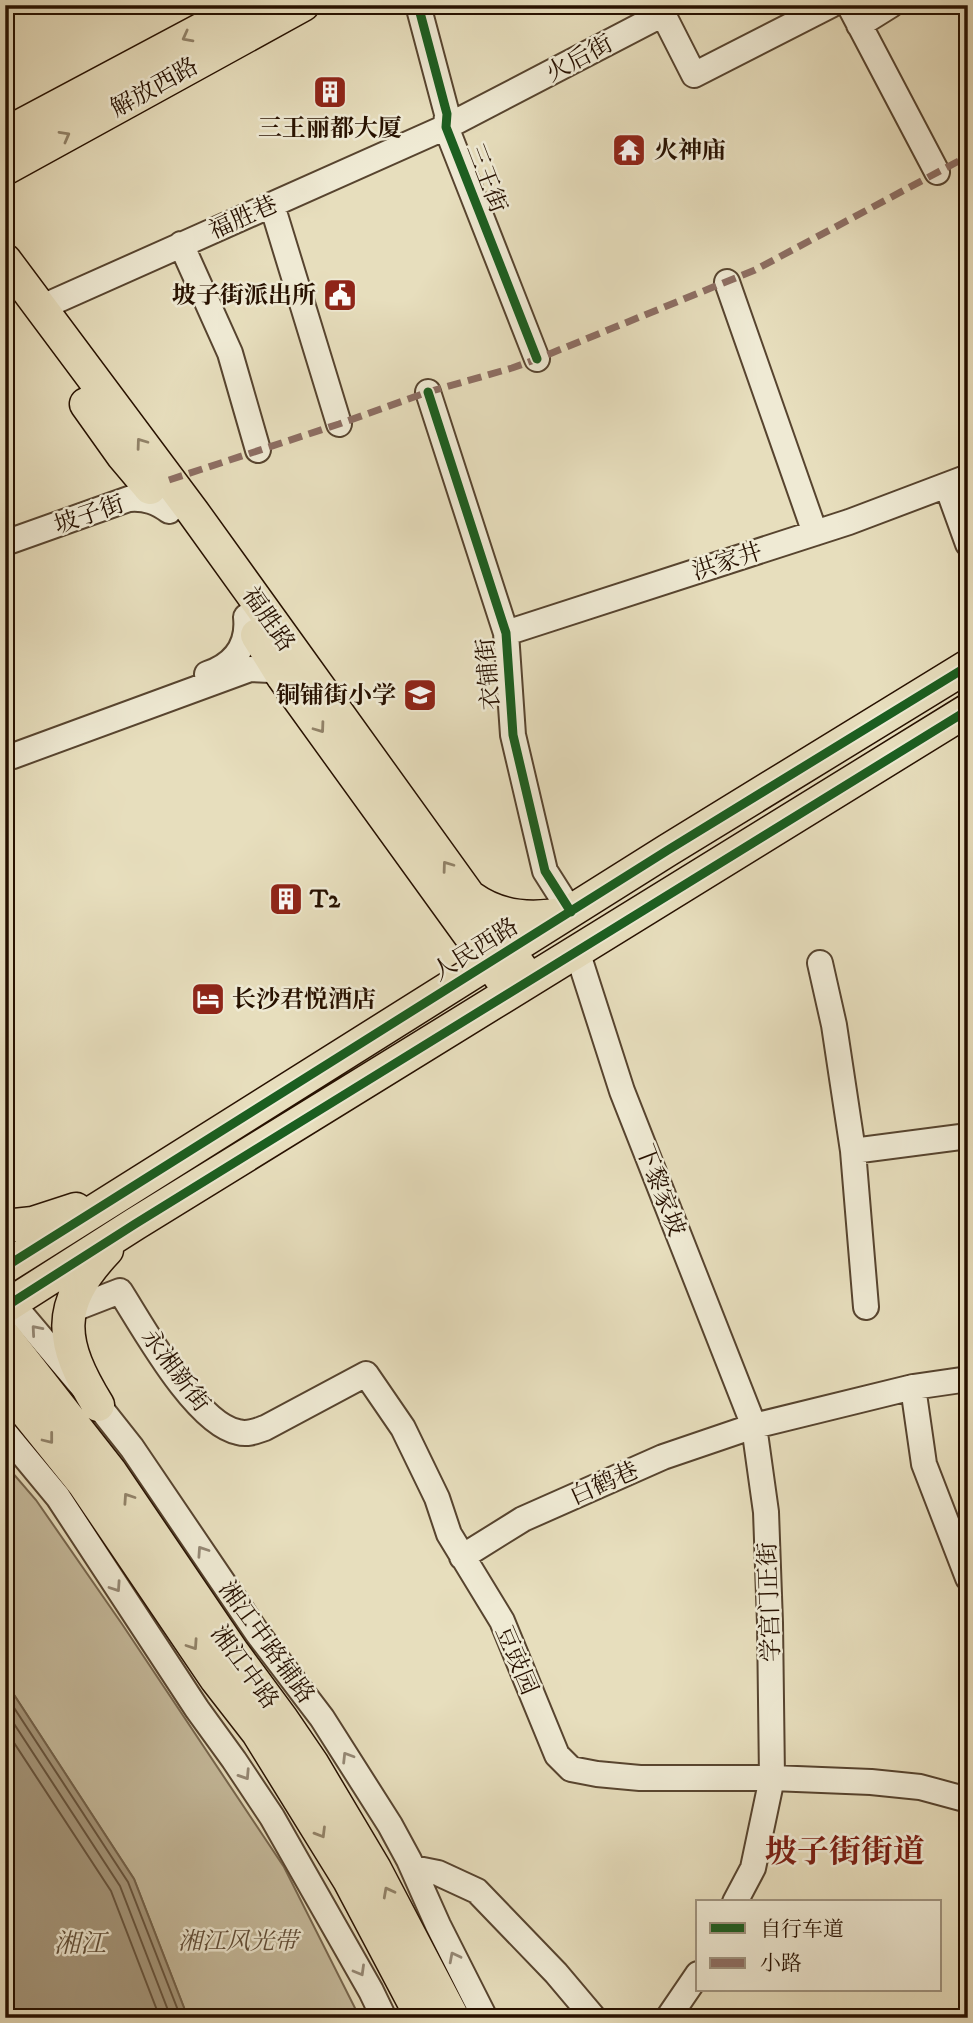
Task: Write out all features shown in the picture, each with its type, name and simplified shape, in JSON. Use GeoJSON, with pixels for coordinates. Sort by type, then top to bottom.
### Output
{"type":"FeatureCollection","features":[{"type":"Feature","properties":{"kind":"main road","name":"解放西路"},"geometry":{"type":"LineString","coordinates":[[5,134],[247,5]]}},
{"type":"Feature","properties":{"kind":"main road","name":"解放西路"},"geometry":{"type":"LineString","coordinates":[[5,169],[303,5]]}},
{"type":"Feature","properties":{"kind":"main road","name":"福胜路"},"geometry":{"type":"LineString","coordinates":[[5,260],[40,308],[149,491],[246,617],[283,677],[460,903]]}},
{"type":"Feature","properties":{"kind":"main road","name":"福胜路"},"geometry":{"type":"LineString","coordinates":[[5,297],[520,986]]}},
{"type":"Feature","properties":{"kind":"main road","name":"人民西路"},"geometry":{"type":"LineString","coordinates":[[5,1267],[967,666]]}},
{"type":"Feature","properties":{"kind":"main road"},"geometry":{"type":"LineString","coordinates":[[7,1301],[968,710]]}},
{"type":"Feature","properties":{"kind":"main road"},"geometry":{"type":"LineString","coordinates":[[438,995],[447,985],[458,957],[456,926],[460,903],[506,916],[542,916],[570,912]]}},
{"type":"Feature","properties":{"kind":"main road"},"geometry":{"type":"LineString","coordinates":[[5,1226],[52,1218],[154,1174]]}},
{"type":"Feature","properties":{"kind":"main road"},"geometry":{"type":"LineString","coordinates":[[98,1405],[82,1378],[68,1342],[67,1325],[83,1280],[94,1263],[135,1224]]}},
{"type":"Feature","properties":{"kind":"main road","name":"湘江中路"},"geometry":{"type":"LineString","coordinates":[[5,1338],[110,1471],[312,1763],[381,1880],[453,2018]]}},
{"type":"Feature","properties":{"kind":"main road","name":"湘江中路"},"geometry":{"type":"LineString","coordinates":[[5,1386],[84,1484],[216,1679],[258,1733],[349,1880],[422,2018]]}},
{"type":"Feature","properties":{"kind":"street","name":"三王街"},"geometry":{"type":"LineString","coordinates":[[418,5],[447,114],[446,127],[537,359]]}},
{"type":"Feature","properties":{"kind":"street","name":"火后街"},"geometry":{"type":"LineString","coordinates":[[446,127],[661,10],[694,75],[831,5]]}},
{"type":"Feature","properties":{"kind":"street"},"geometry":{"type":"LineString","coordinates":[[891,5],[854,15],[937,172]]}},
{"type":"Feature","properties":{"kind":"street","name":"福胜巷"},"geometry":{"type":"LineString","coordinates":[[40,308],[446,127]]}},
{"type":"Feature","properties":{"kind":"street"},"geometry":{"type":"LineString","coordinates":[[272,205],[340,424]]}},
{"type":"Feature","properties":{"kind":"street"},"geometry":{"type":"LineString","coordinates":[[181,244],[230,353],[258,450]]}},
{"type":"Feature","properties":{"kind":"street"},"geometry":{"type":"LineString","coordinates":[[727,282],[815,533]]}},
{"type":"Feature","properties":{"kind":"street","name":"衣铺街"},"geometry":{"type":"LineString","coordinates":[[428,392],[506,633],[513,735],[545,871],[570,912]]}},
{"type":"Feature","properties":{"kind":"street"},"geometry":{"type":"LineString","coordinates":[[957,481],[968,544]]}},
{"type":"Feature","properties":{"kind":"street","name":"洪家井"},"geometry":{"type":"LineString","coordinates":[[506,633],[849,522],[957,481]]}},
{"type":"Feature","properties":{"kind":"street","name":"坡子街"},"geometry":{"type":"LineString","coordinates":[[5,532],[149,491]]}},
{"type":"Feature","properties":{"kind":"street","name":"坡子街"},"geometry":{"type":"LineString","coordinates":[[5,543],[149,491]]}},
{"type":"Feature","properties":{"kind":"street"},"geometry":{"type":"LineString","coordinates":[[5,747],[222,668],[231,662],[243,646],[247,628],[246,617]]}},
{"type":"Feature","properties":{"kind":"street"},"geometry":{"type":"LineString","coordinates":[[5,757],[250,669],[270,670],[283,677]]}},
{"type":"Feature","properties":{"kind":"street","name":"下黎家坡"},"geometry":{"type":"LineString","coordinates":[[577,951],[622,1091],[754,1426]]}},
{"type":"Feature","properties":{"kind":"street"},"geometry":{"type":"LineString","coordinates":[[820,963],[834,1025],[853,1151],[866,1307]]}},
{"type":"Feature","properties":{"kind":"street"},"geometry":{"type":"LineString","coordinates":[[853,1151],[968,1136]]}},
{"type":"Feature","properties":{"kind":"street","name":"永湘新街"},"geometry":{"type":"LineString","coordinates":[[71,1310],[120,1291],[165,1362],[193,1398],[206,1413],[236,1432],[249,1433],[265,1428],[366,1374]]}},
{"type":"Feature","properties":{"kind":"street","name":"湘江中路辅路"},"geometry":{"type":"LineString","coordinates":[[7,1301],[98,1405],[167,1499],[258,1634],[322,1718],[390,1825],[485,2018]]}},
{"type":"Feature","properties":{"kind":"street","name":"豆豉园"},"geometry":{"type":"LineString","coordinates":[[366,1374],[402,1428],[437,1498],[449,1534],[502,1621],[557,1755],[571,1769],[640,1778],[871,1782],[920,1787],[968,1800]]}},
{"type":"Feature","properties":{"kind":"street","name":"白鹤巷"},"geometry":{"type":"LineString","coordinates":[[462,1557],[523,1519],[663,1457],[754,1426],[913,1387],[968,1379]]}},
{"type":"Feature","properties":{"kind":"street"},"geometry":{"type":"LineString","coordinates":[[913,1387],[924,1464],[968,1578]]}},
{"type":"Feature","properties":{"kind":"street","name":"学宫门正街"},"geometry":{"type":"LineString","coordinates":[[736,1900],[753,1868],[772,1779],[766,1511],[754,1426]]}},
{"type":"Feature","properties":{"kind":"street"},"geometry":{"type":"LineString","coordinates":[[5,1433],[79,1527],[110,1579],[272,1817],[384,2018]]}},
{"type":"Feature","properties":{"kind":"street"},"geometry":{"type":"LineString","coordinates":[[413,1868],[438,1873],[477,1891],[556,1973],[594,2018]]}},
{"type":"Feature","properties":{"kind":"street"},"geometry":{"type":"LineString","coordinates":[[668,2018],[696,1977]]}},
{"type":"Feature","properties":{"kind":"green space","name":"湘江风光带"},"geometry":{"type":"Polygon","coordinates":[[[5,1464],[36,1500],[122,1624],[284,1867],[360,2018],[188,2018],[134,1879],[5,1681],[5,1464]]]}},
{"type":"Feature","properties":{"kind":"water","name":"湘江"},"geometry":{"type":"Polygon","coordinates":[[[5,1681],[134,1879],[188,2018],[5,2018],[5,1681]]]}},
{"type":"Feature","properties":{"kind":"marked path"},"geometry":{"type":"LineString","coordinates":[[169,480],[428,392],[537,359],[755,270],[968,156]]}},
{"type":"Feature","properties":{"kind":"cycle path"},"geometry":{"type":"LineString","coordinates":[[418,5],[447,114],[446,127],[537,359]]}},
{"type":"Feature","properties":{"kind":"cycle path"},"geometry":{"type":"LineString","coordinates":[[428,392],[506,633],[513,735],[545,871],[571,912]]}},
{"type":"Feature","properties":{"kind":"cycle path"},"geometry":{"type":"LineString","coordinates":[[5,1267],[668,850],[968,666]]}},
{"type":"Feature","properties":{"kind":"cycle path"},"geometry":{"type":"LineString","coordinates":[[5,1307],[968,710]]}},
{"type":"Feature","properties":{"kind":"place","name":"三王丽都大厦"},"geometry":{"type":"Point","coordinates":[330,92]}},
{"type":"Feature","properties":{"kind":"place","name":"火神庙"},"geometry":{"type":"Point","coordinates":[629,150]}},
{"type":"Feature","properties":{"kind":"place","name":"坡子街派出所"},"geometry":{"type":"Point","coordinates":[340,295]}},
{"type":"Feature","properties":{"kind":"place","name":"铜铺街小学"},"geometry":{"type":"Point","coordinates":[420,695]}},
{"type":"Feature","properties":{"kind":"place","name":"T2"},"geometry":{"type":"Point","coordinates":[286,899]}},
{"type":"Feature","properties":{"kind":"place","name":"长沙君悦酒店"},"geometry":{"type":"Point","coordinates":[208,999]}},
{"type":"Feature","properties":{"kind":"district","name":"坡子街街道"},"geometry":{"type":"Point","coordinates":[845,1851]}}]}
